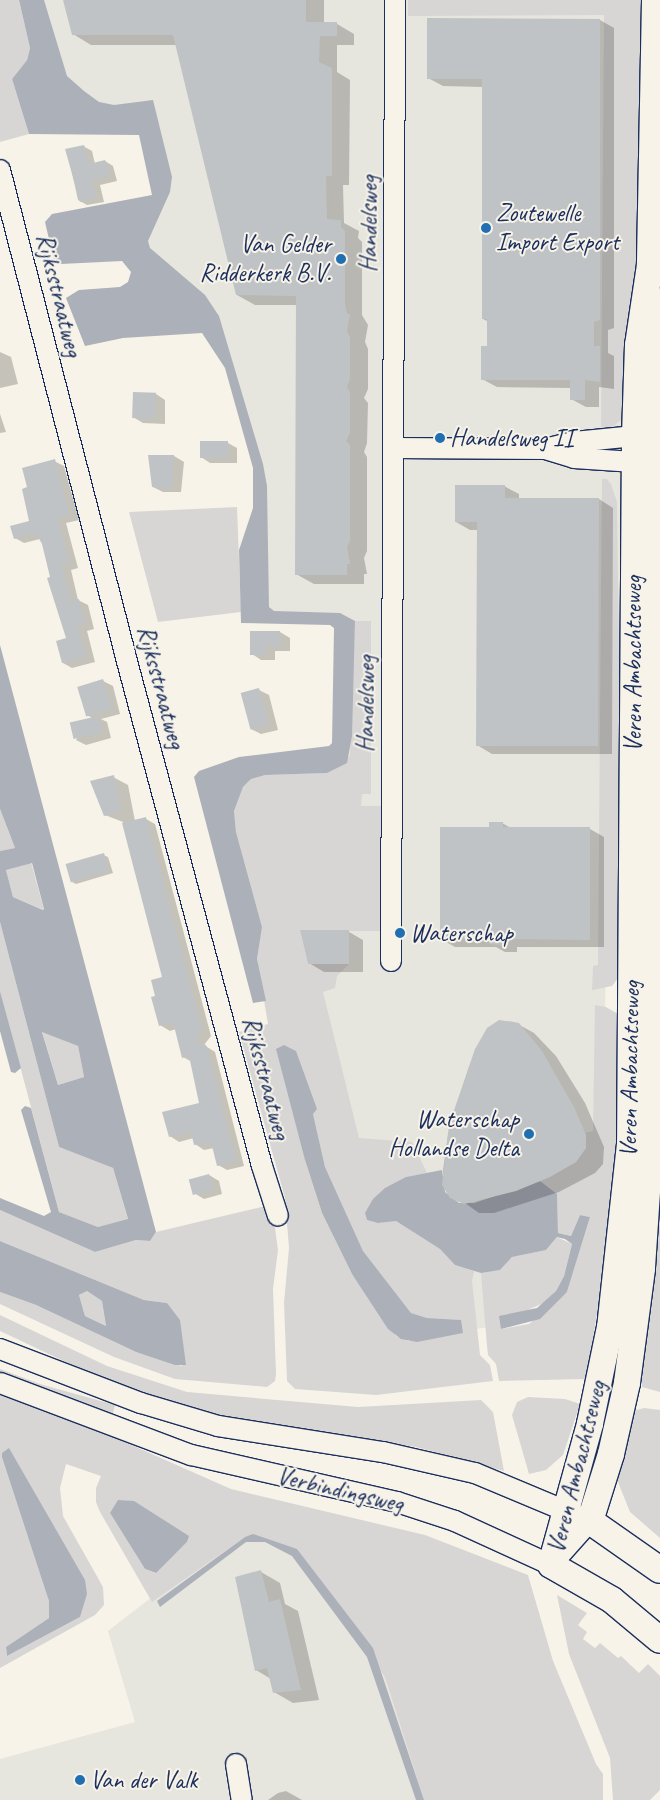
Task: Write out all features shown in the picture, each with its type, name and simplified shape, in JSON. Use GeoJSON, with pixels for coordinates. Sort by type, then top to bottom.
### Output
{"type":"FeatureCollection","features":[{"type":"Feature","properties":{"kind":"main road","name":"Veren Ambachtseweg"},"geometry":{"type":"LineString","coordinates":[[551,1565],[564,1509],[590,1424],[610,1327],[630,1144],[634,449],[638,345],[650,264],[655,0]]}},
{"type":"Feature","properties":{"kind":"main road","name":"Veren Ambachtseweg"},"geometry":{"type":"LineString","coordinates":[[590,1521],[611,1454],[627,1383],[642,1269],[652,1117],[656,1000],[659,344],[650,264]]}},
{"type":"Feature","properties":{"kind":"main road","name":"Verbindingsweg"},"geometry":{"type":"LineString","coordinates":[[590,1521],[660,1570]]}},
{"type":"Feature","properties":{"kind":"main road","name":"Verbindingsweg"},"geometry":{"type":"LineString","coordinates":[[551,1565],[612,1600],[660,1640]]}},
{"type":"Feature","properties":{"kind":"street","name":"Handelsweg"},"geometry":{"type":"LineString","coordinates":[[391,961],[395,0]]}},
{"type":"Feature","properties":{"kind":"street","name":"Rijksstraatweg"},"geometry":{"type":"LineString","coordinates":[[0,170],[120,635],[278,1216]]}},
{"type":"Feature","properties":{"kind":"street"},"geometry":{"type":"LineString","coordinates":[[394,448],[545,449],[574,442],[634,449],[658,446]]}},
{"type":"Feature","properties":{"kind":"street","name":"Verbindingsweg"},"geometry":{"type":"LineString","coordinates":[[0,1349],[186,1417],[256,1434],[383,1452],[466,1471],[590,1521]]}},
{"type":"Feature","properties":{"kind":"street","name":"Verbindingsweg"},"geometry":{"type":"LineString","coordinates":[[0,1383],[191,1455],[397,1502],[455,1521],[551,1565]]}},
{"type":"Feature","properties":{"kind":"street","name":"Veren Ambachtseweg"},"geometry":{"type":"LineString","coordinates":[[551,1565],[590,1521]]}},
{"type":"Feature","properties":{"kind":"street"},"geometry":{"type":"LineString","coordinates":[[236,1764],[242,1800]]}},
{"type":"Feature","properties":{"kind":"shaded area"},"geometry":{"type":"Polygon","coordinates":[[[0,0],[19,0],[30,48],[27,60],[12,79],[29,134],[0,142],[0,0]]]}},
{"type":"Feature","properties":{"kind":"shaded area"},"geometry":{"type":"Polygon","coordinates":[[[19,0],[44,0],[67,76],[84,91],[99,102],[114,105],[153,100],[172,177],[170,192],[148,241],[150,248],[205,295],[219,316],[263,464],[267,486],[269,607],[274,611],[340,613],[355,621],[352,736],[347,763],[327,773],[265,775],[251,779],[243,787],[234,811],[236,832],[262,927],[257,959],[266,1001],[253,1003],[194,777],[199,771],[239,757],[329,746],[332,743],[334,628],[330,625],[241,623],[239,550],[253,508],[253,468],[225,368],[202,333],[123,338],[85,346],[66,298],[79,290],[120,287],[128,282],[131,272],[122,261],[61,264],[54,261],[45,222],[52,214],[152,195],[139,135],[29,134],[12,79],[27,60],[30,48],[19,0]]]}},
{"type":"Feature","properties":{"kind":"shaded area"},"geometry":{"type":"Polygon","coordinates":[[[33,0],[660,0],[660,770],[611,767],[602,1124],[513,1324],[412,1337],[319,1189],[202,781],[337,752],[340,622],[261,614],[262,492],[220,340],[142,261],[161,177],[142,116],[62,107],[33,0]]]}},
{"type":"Feature","properties":{"kind":"shaded area"},"geometry":{"type":"Polygon","coordinates":[[[408,0],[644,0],[639,230],[630,396],[624,417],[614,426],[601,431],[604,15],[408,16],[408,0]]]}},
{"type":"Feature","properties":{"kind":"shaded area"},"geometry":{"type":"Polygon","coordinates":[[[602,479],[607,479],[611,484],[617,502],[621,828],[619,977],[612,986],[592,990],[593,966],[598,965],[602,479]]]}},
{"type":"Feature","properties":{"kind":"shaded area"},"geometry":{"type":"Polygon","coordinates":[[[237,507],[241,612],[158,622],[129,512],[237,507]]]}},
{"type":"Feature","properties":{"kind":"shaded area"},"geometry":{"type":"Polygon","coordinates":[[[355,621],[371,621],[371,794],[362,794],[361,806],[382,806],[381,931],[300,931],[308,964],[349,964],[337,976],[335,988],[323,992],[359,1138],[412,1142],[427,1173],[406,1177],[365,1213],[367,1220],[378,1223],[396,1221],[440,1249],[455,1265],[474,1271],[472,1281],[480,1355],[490,1365],[493,1381],[376,1395],[295,1389],[287,1381],[284,1303],[289,1248],[285,1198],[239,1032],[268,1024],[257,959],[262,927],[236,832],[234,811],[243,787],[251,779],[265,775],[327,773],[350,756],[355,621]],[[313,1114],[305,1160],[322,1213],[352,1274],[396,1336],[409,1341],[461,1320],[427,1318],[411,1313],[363,1251],[325,1167],[313,1114]]]}},
{"type":"Feature","properties":{"kind":"shaded area"},"geometry":{"type":"Polygon","coordinates":[[[0,645],[156,1232],[150,1241],[136,1240],[95,1252],[0,1210],[0,1198],[44,1216],[51,1212],[21,1110],[25,1106],[31,1108],[59,1212],[98,1227],[128,1219],[113,1168],[59,1147],[0,922],[0,851],[15,848],[0,809],[0,645]],[[32,863],[6,870],[13,897],[43,910],[44,909],[32,863]],[[42,1032],[58,1085],[84,1077],[78,1046],[42,1032]]]}},
{"type":"Feature","properties":{"kind":"shaded area"},"geometry":{"type":"Polygon","coordinates":[[[0,809],[15,848],[0,851],[0,809]]]}},
{"type":"Feature","properties":{"kind":"shaded area"},"geometry":{"type":"Polygon","coordinates":[[[31,862],[44,910],[13,897],[6,870],[31,862]]]}},
{"type":"Feature","properties":{"kind":"shaded area"},"geometry":{"type":"Polygon","coordinates":[[[0,922],[59,1147],[113,1168],[128,1220],[98,1227],[59,1212],[0,991],[0,922]]]}},
{"type":"Feature","properties":{"kind":"shaded area"},"geometry":{"type":"Polygon","coordinates":[[[0,991],[21,1068],[15,1073],[11,1072],[0,1031],[0,991]]]}},
{"type":"Feature","properties":{"kind":"shaded area"},"geometry":{"type":"Polygon","coordinates":[[[595,1005],[606,1007],[618,1014],[620,1130],[610,1237],[586,1379],[499,1381],[496,1364],[488,1355],[481,1273],[500,1270],[512,1257],[546,1250],[557,1237],[572,1244],[564,1276],[556,1291],[546,1302],[518,1314],[501,1329],[529,1324],[567,1292],[590,1217],[580,1215],[571,1236],[558,1233],[557,1195],[540,1181],[576,1162],[586,1148],[585,1133],[593,1131],[595,1005]]]}},
{"type":"Feature","properties":{"kind":"shaded area"},"geometry":{"type":"Polygon","coordinates":[[[42,1031],[78,1046],[84,1077],[58,1085],[42,1031]]]}},
{"type":"Feature","properties":{"kind":"shaded area"},"geometry":{"type":"Polygon","coordinates":[[[284,1045],[296,1051],[317,1109],[313,1114],[325,1167],[363,1251],[411,1313],[427,1318],[461,1320],[463,1333],[417,1342],[401,1339],[388,1329],[352,1274],[322,1213],[305,1160],[276,1049],[284,1045]]]}},
{"type":"Feature","properties":{"kind":"shaded area"},"geometry":{"type":"Polygon","coordinates":[[[660,1076],[660,1392],[642,1387],[642,1380],[660,1076]]]}},
{"type":"Feature","properties":{"kind":"shaded area"},"geometry":{"type":"Polygon","coordinates":[[[442,1170],[445,1192],[459,1203],[474,1203],[540,1181],[557,1194],[558,1233],[571,1236],[580,1215],[590,1217],[567,1292],[540,1319],[501,1329],[499,1316],[537,1308],[556,1291],[564,1276],[572,1244],[565,1239],[557,1237],[546,1250],[512,1257],[500,1270],[481,1273],[455,1265],[440,1249],[396,1221],[378,1223],[367,1220],[365,1213],[373,1199],[385,1188],[406,1177],[442,1170]]]}},
{"type":"Feature","properties":{"kind":"shaded area"},"geometry":{"type":"Polygon","coordinates":[[[266,1206],[275,1228],[278,1250],[273,1289],[276,1374],[275,1381],[267,1387],[175,1379],[114,1357],[0,1304],[0,1292],[36,1305],[136,1352],[182,1366],[167,1303],[144,1300],[0,1241],[0,1210],[95,1252],[136,1240],[150,1241],[156,1232],[266,1206]]]}},
{"type":"Feature","properties":{"kind":"shaded area"},"geometry":{"type":"Polygon","coordinates":[[[0,1241],[144,1300],[167,1303],[180,1320],[186,1365],[175,1365],[136,1352],[36,1305],[0,1292],[0,1241]],[[87,1291],[79,1295],[85,1316],[106,1326],[102,1301],[87,1291]]]}},
{"type":"Feature","properties":{"kind":"shaded area"},"geometry":{"type":"Polygon","coordinates":[[[87,1291],[102,1301],[106,1326],[85,1316],[79,1295],[87,1291]]]}},
{"type":"Feature","properties":{"kind":"shaded area"},"geometry":{"type":"Polygon","coordinates":[[[0,1315],[107,1366],[187,1392],[358,1407],[481,1400],[493,1412],[504,1471],[416,1447],[225,1418],[146,1395],[104,1380],[0,1331],[0,1315]]]}},
{"type":"Feature","properties":{"kind":"shaded area"},"geometry":{"type":"Polygon","coordinates":[[[0,1369],[40,1384],[115,1405],[112,1417],[0,1374],[0,1369]]]}},
{"type":"Feature","properties":{"kind":"shaded area"},"geometry":{"type":"Polygon","coordinates":[[[0,1394],[120,1440],[231,1489],[425,1535],[528,1575],[553,1661],[596,1764],[603,1774],[603,1800],[424,1800],[385,1677],[297,1549],[245,1537],[152,1602],[100,1512],[96,1502],[96,1488],[101,1476],[66,1464],[60,1488],[63,1516],[103,1587],[104,1605],[95,1615],[0,1668],[0,1394]],[[9,1449],[49,1601],[49,1618],[6,1647],[7,1656],[80,1617],[9,1449]],[[110,1513],[145,1569],[155,1573],[187,1542],[110,1513]]]}},
{"type":"Feature","properties":{"kind":"shaded area"},"geometry":{"type":"Polygon","coordinates":[[[528,1397],[565,1399],[580,1404],[563,1455],[546,1470],[529,1474],[512,1415],[517,1402],[528,1397]]]}},
{"type":"Feature","properties":{"kind":"shaded area"},"geometry":{"type":"Polygon","coordinates":[[[644,1408],[660,1410],[660,1538],[630,1512],[618,1482],[619,1464],[633,1411],[644,1408]]]}},
{"type":"Feature","properties":{"kind":"shaded area"},"geometry":{"type":"Polygon","coordinates":[[[9,1448],[85,1580],[87,1594],[80,1617],[7,1656],[6,1647],[49,1618],[49,1601],[2,1457],[2,1453],[9,1448]]]}},
{"type":"Feature","properties":{"kind":"shaded area"},"geometry":{"type":"Polygon","coordinates":[[[118,1500],[134,1501],[189,1536],[187,1542],[156,1573],[145,1569],[110,1513],[118,1500]]]}},
{"type":"Feature","properties":{"kind":"shaded area"},"geometry":{"type":"Polygon","coordinates":[[[282,1531],[347,1589],[454,1800],[0,1800],[0,1759],[135,1722],[108,1631],[236,1532],[282,1531]]]}},
{"type":"Feature","properties":{"kind":"shaded area"},"geometry":{"type":"Polygon","coordinates":[[[253,1534],[297,1549],[373,1648],[424,1800],[416,1800],[367,1657],[292,1556],[265,1542],[246,1542],[160,1607],[157,1601],[245,1537],[253,1534]]]}},
{"type":"Feature","properties":{"kind":"shaded area"},"geometry":{"type":"Polygon","coordinates":[[[557,1595],[587,1613],[578,1625],[587,1632],[583,1639],[595,1648],[600,1643],[618,1658],[621,1656],[639,1673],[648,1664],[660,1676],[660,1790],[650,1800],[613,1800],[610,1758],[569,1654],[557,1595]]]}},
{"type":"Feature","properties":{"kind":"building"},"geometry":{"type":"Polygon","coordinates":[[[63,0],[306,0],[306,22],[337,22],[337,36],[320,36],[319,62],[332,68],[332,176],[326,176],[327,219],[341,220],[341,227],[345,231],[345,304],[347,314],[350,314],[347,331],[350,338],[350,379],[347,387],[350,392],[350,433],[346,441],[350,445],[350,541],[347,547],[350,564],[347,564],[347,575],[295,575],[296,296],[236,295],[173,35],[72,35],[63,0]]]}},
{"type":"Feature","properties":{"kind":"building"},"geometry":{"type":"Polygon","coordinates":[[[427,18],[600,19],[600,320],[594,322],[594,346],[600,346],[600,382],[585,380],[585,400],[570,400],[570,380],[481,380],[481,346],[487,346],[487,319],[482,319],[482,79],[427,79],[427,18]]]}},
{"type":"Feature","properties":{"kind":"building"},"geometry":{"type":"Polygon","coordinates":[[[84,145],[89,164],[105,160],[110,176],[92,180],[96,198],[80,202],[65,149],[84,145]]]}},
{"type":"Feature","properties":{"kind":"building"},"geometry":{"type":"Polygon","coordinates":[[[133,392],[156,393],[155,419],[132,418],[133,392]]]}},
{"type":"Feature","properties":{"kind":"building"},"geometry":{"type":"Polygon","coordinates":[[[200,441],[228,441],[228,458],[200,458],[200,441]]]}},
{"type":"Feature","properties":{"kind":"building"},"geometry":{"type":"Polygon","coordinates":[[[148,455],[174,455],[172,488],[152,487],[148,455]]]}},
{"type":"Feature","properties":{"kind":"building"},"geometry":{"type":"Polygon","coordinates":[[[55,459],[70,515],[58,518],[69,563],[62,565],[71,601],[79,599],[85,624],[78,626],[86,657],[62,663],[56,641],[66,638],[47,578],[50,577],[42,544],[36,533],[14,539],[10,526],[29,521],[22,489],[27,487],[22,468],[55,459]]]}},
{"type":"Feature","properties":{"kind":"building"},"geometry":{"type":"Polygon","coordinates":[[[455,485],[505,485],[505,498],[599,498],[598,746],[476,746],[477,522],[455,522],[455,485]]]}},
{"type":"Feature","properties":{"kind":"building"},"geometry":{"type":"Polygon","coordinates":[[[250,631],[280,631],[280,647],[266,646],[266,655],[250,655],[250,631]]]}},
{"type":"Feature","properties":{"kind":"building"},"geometry":{"type":"Polygon","coordinates":[[[103,679],[112,709],[86,717],[77,687],[103,679]]]}},
{"type":"Feature","properties":{"kind":"building"},"geometry":{"type":"Polygon","coordinates":[[[259,688],[269,725],[250,730],[241,693],[259,688]]]}},
{"type":"Feature","properties":{"kind":"building"},"geometry":{"type":"Polygon","coordinates":[[[98,716],[102,733],[74,739],[70,723],[98,716]]]}},
{"type":"Feature","properties":{"kind":"building"},"geometry":{"type":"Polygon","coordinates":[[[114,775],[121,812],[104,816],[90,781],[114,775]]]}},
{"type":"Feature","properties":{"kind":"building"},"geometry":{"type":"Polygon","coordinates":[[[146,817],[202,1030],[194,1041],[206,1045],[236,1161],[217,1166],[211,1142],[194,1145],[191,1132],[169,1137],[162,1112],[199,1103],[189,1056],[182,1058],[173,1022],[159,1026],[151,997],[155,996],[151,980],[162,977],[122,823],[146,817]]]}},
{"type":"Feature","properties":{"kind":"building"},"geometry":{"type":"Polygon","coordinates":[[[489,822],[503,822],[503,827],[590,827],[590,940],[503,939],[502,945],[489,944],[489,939],[440,939],[440,827],[489,827],[489,822]]]}},
{"type":"Feature","properties":{"kind":"building"},"geometry":{"type":"Polygon","coordinates":[[[104,853],[109,871],[71,882],[66,864],[104,853]]]}},
{"type":"Feature","properties":{"kind":"building"},"geometry":{"type":"Polygon","coordinates":[[[300,930],[349,930],[349,964],[308,964],[300,930]]]}},
{"type":"Feature","properties":{"kind":"building"},"geometry":{"type":"Polygon","coordinates":[[[499,1020],[519,1023],[542,1051],[574,1107],[586,1135],[586,1148],[576,1162],[550,1177],[516,1191],[464,1204],[450,1198],[442,1185],[449,1125],[475,1049],[487,1028],[499,1020]]]}},
{"type":"Feature","properties":{"kind":"building"},"geometry":{"type":"Polygon","coordinates":[[[209,1174],[213,1189],[193,1195],[189,1179],[209,1174]]]}},
{"type":"Feature","properties":{"kind":"building"},"geometry":{"type":"Polygon","coordinates":[[[261,1570],[269,1602],[280,1599],[301,1690],[273,1693],[267,1668],[255,1671],[235,1577],[261,1570]]]}},
{"type":"Feature","properties":{"kind":"place","name":"Zoutewelle Import Export"},"geometry":{"type":"Point","coordinates":[486,228]}},
{"type":"Feature","properties":{"kind":"place","name":"Van Gelder Ridderkerk B.V."},"geometry":{"type":"Point","coordinates":[341,259]}},
{"type":"Feature","properties":{"kind":"place","name":"Handelsweg II"},"geometry":{"type":"Point","coordinates":[440,438]}},
{"type":"Feature","properties":{"kind":"place","name":"Waterschap"},"geometry":{"type":"Point","coordinates":[400,933]}},
{"type":"Feature","properties":{"kind":"place","name":"Waterschap Hollandse Delta"},"geometry":{"type":"Point","coordinates":[529,1134]}},
{"type":"Feature","properties":{"kind":"place","name":"Van der Valk"},"geometry":{"type":"Point","coordinates":[80,1780]}}]}
